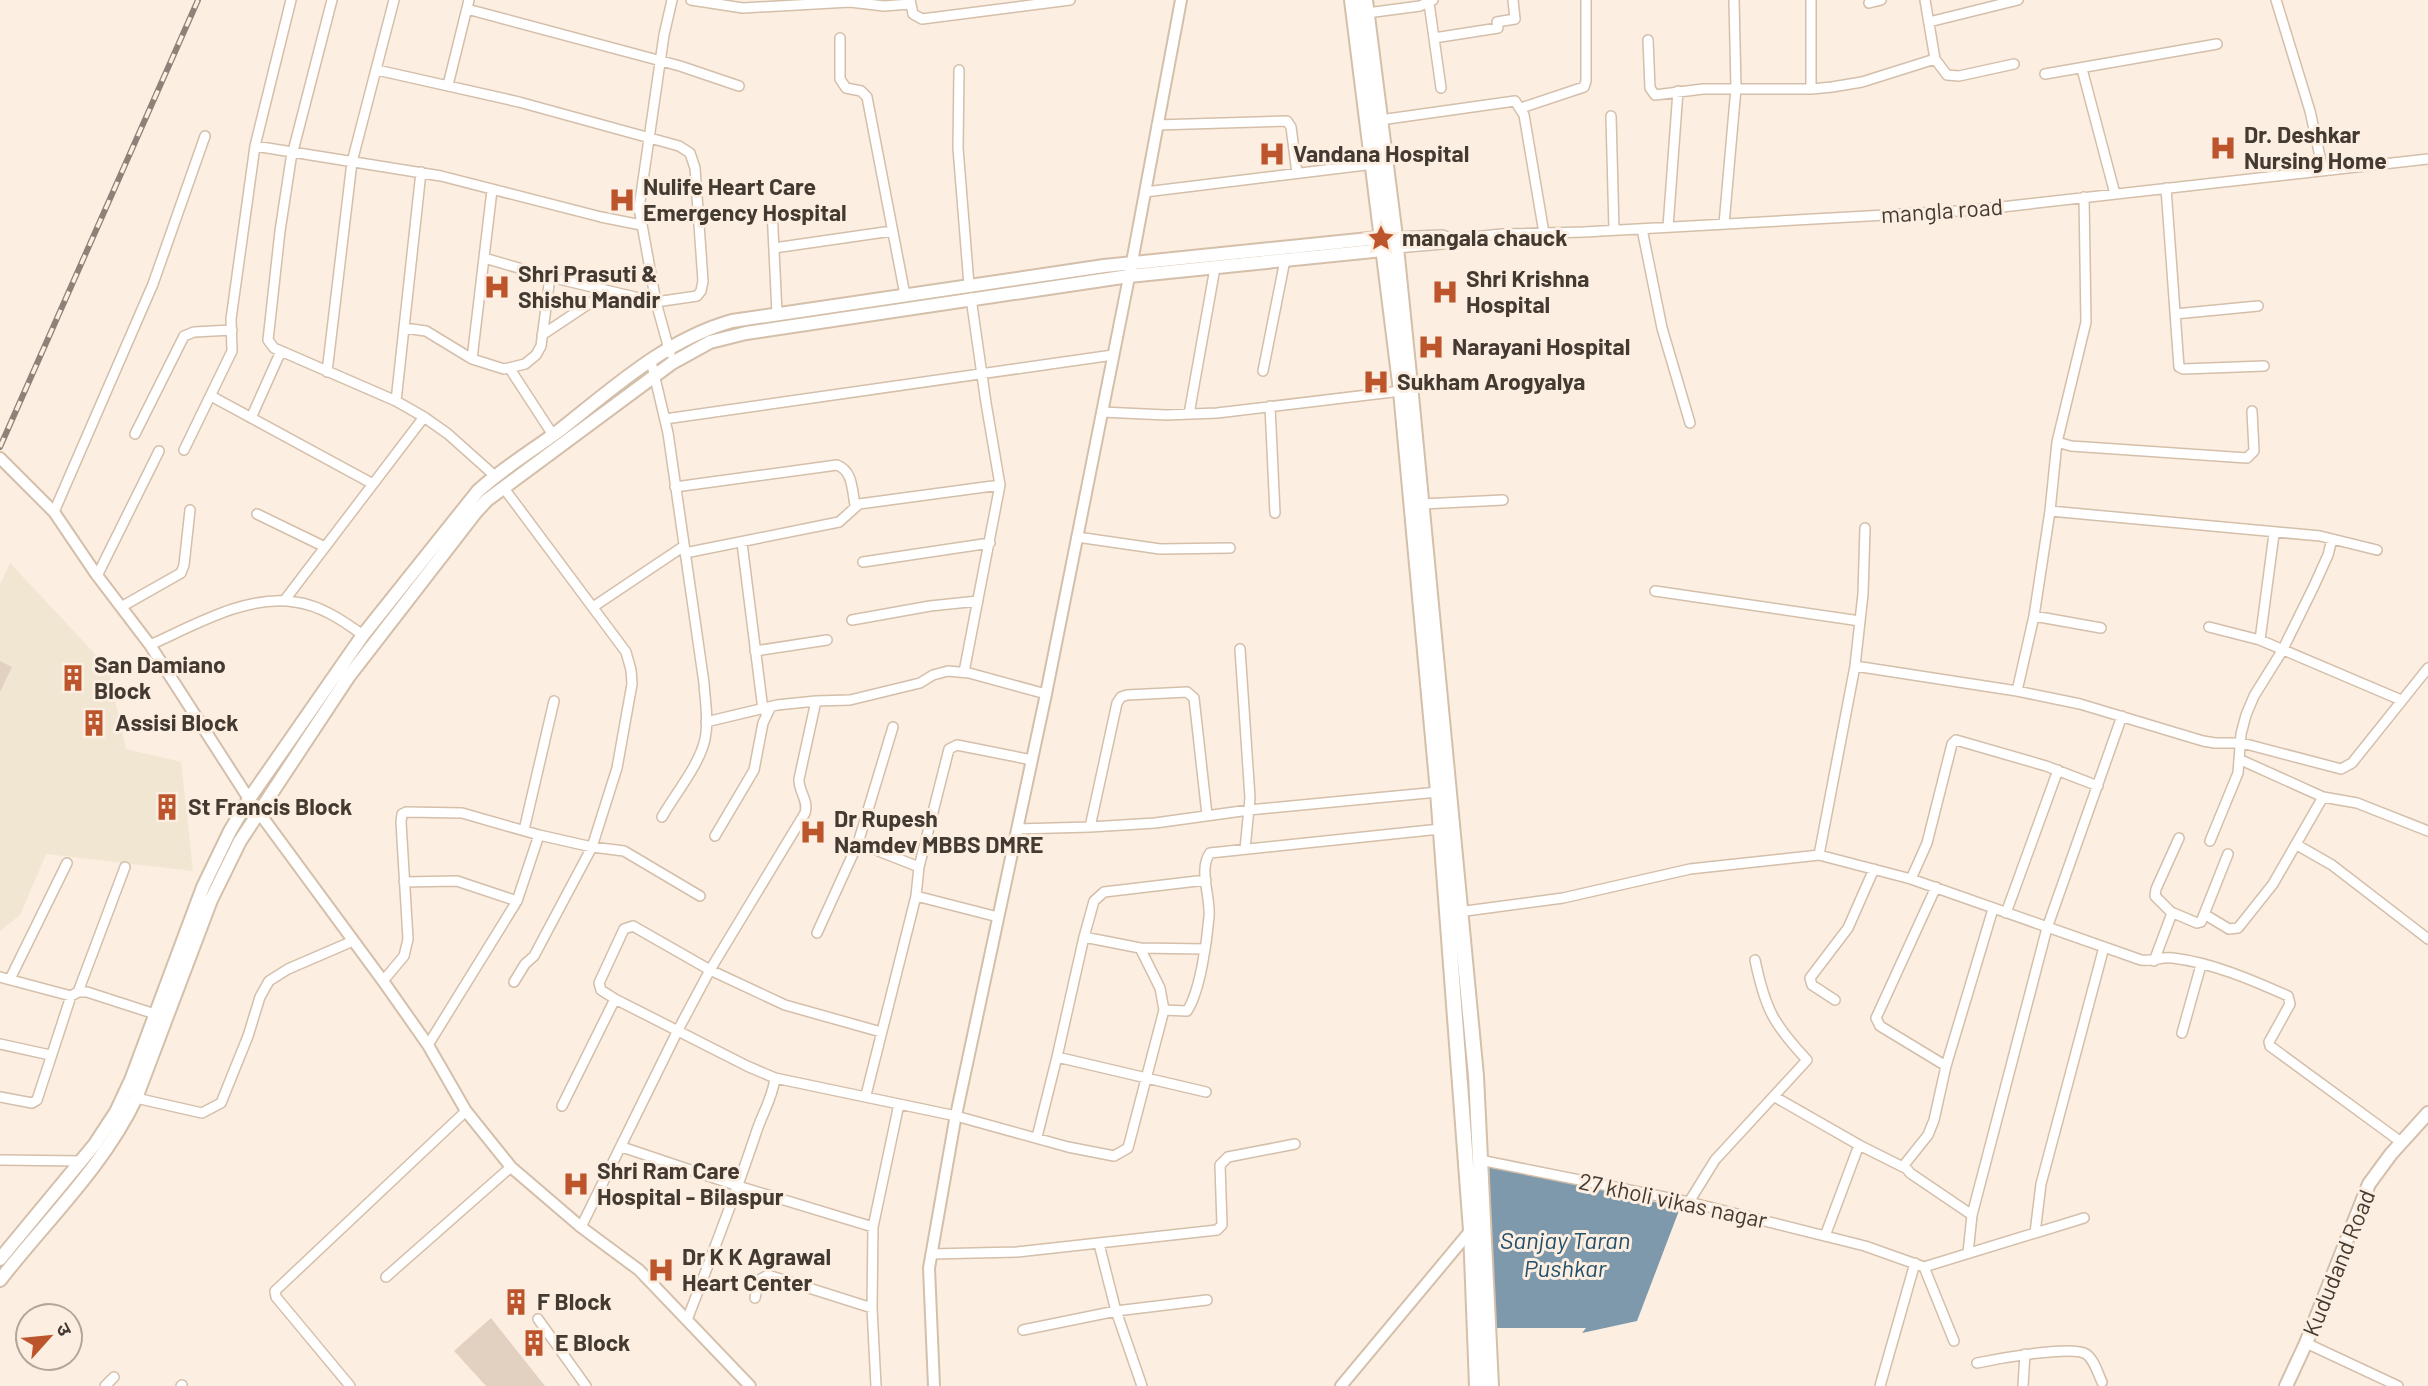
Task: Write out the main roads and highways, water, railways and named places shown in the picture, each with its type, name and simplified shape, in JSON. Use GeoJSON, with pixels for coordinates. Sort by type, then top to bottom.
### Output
{"type":"FeatureCollection","features":[{"type":"Feature","properties":{"kind":"highway"},"geometry":{"type":"LineString","coordinates":[[1361,4],[1380,120],[1401,391],[1425,591],[1452,913],[1471,1230],[1477,1386]]}},
{"type":"Feature","properties":{"kind":"highway"},"geometry":{"type":"LineString","coordinates":[[1361,4],[1374,164],[1389,243],[1422,504],[1440,828],[1476,1076],[1491,1386]]}},
{"type":"Feature","properties":{"kind":"main road"},"geometry":{"type":"LineString","coordinates":[[0,1259],[81,1161],[116,1112],[203,887],[249,799],[363,635],[465,505],[495,475],[651,361],[688,337],[708,328],[777,313],[905,295],[970,292],[1215,268],[1389,243]]}},
{"type":"Feature","properties":{"kind":"main road"},"geometry":{"type":"LineString","coordinates":[[0,1280],[124,1122],[136,1098],[211,900],[240,841],[258,812],[349,676],[475,513],[503,487],[672,362],[694,349],[735,335],[1132,262],[1389,243]]}},
{"type":"Feature","properties":{"kind":"main road","name":"Kududand Road"},"geometry":{"type":"LineString","coordinates":[[2286,1386],[2306,1343],[2369,1184],[2401,1142],[2428,1113]]}},
{"type":"Feature","properties":{"kind":"water","name":"Sanjay Taran Pushkar"},"geometry":{"type":"Polygon","coordinates":[[[1489,1162],[1680,1208],[1637,1321],[1582,1333],[1586,1328],[1494,1328],[1489,1162]]]}},
{"type":"Feature","properties":{"kind":"railway"},"geometry":{"type":"LineString","coordinates":[[0,447],[198,0]]}},
{"type":"Feature","properties":{"kind":"place","name":"Dr. Deshkar Nursing Home"},"geometry":{"type":"Point","coordinates":[2223,148]}},
{"type":"Feature","properties":{"kind":"place","name":"Vandana Hospital"},"geometry":{"type":"Point","coordinates":[1272,154]}},
{"type":"Feature","properties":{"kind":"place","name":"Nulife Heart Care Emergency Hospital"},"geometry":{"type":"Point","coordinates":[622,200]}},
{"type":"Feature","properties":{"kind":"place","name":"mangala chauck"},"geometry":{"type":"Point","coordinates":[1381,238]}},
{"type":"Feature","properties":{"kind":"place","name":"Shri Prasuti & Shishu Mandir"},"geometry":{"type":"Point","coordinates":[497,287]}},
{"type":"Feature","properties":{"kind":"place","name":"Shri Krishna Hospital"},"geometry":{"type":"Point","coordinates":[1445,292]}},
{"type":"Feature","properties":{"kind":"place","name":"Narayani Hospital"},"geometry":{"type":"Point","coordinates":[1431,347]}},
{"type":"Feature","properties":{"kind":"place","name":"Sukham Arogyalya"},"geometry":{"type":"Point","coordinates":[1376,382]}},
{"type":"Feature","properties":{"kind":"place","name":"San Damiano Block"},"geometry":{"type":"Point","coordinates":[73,678]}},
{"type":"Feature","properties":{"kind":"place","name":"Assisi Block"},"geometry":{"type":"Point","coordinates":[94,723]}},
{"type":"Feature","properties":{"kind":"place","name":"St Francis Block"},"geometry":{"type":"Point","coordinates":[167,807]}},
{"type":"Feature","properties":{"kind":"place","name":"Dr Rupesh Namdev MBBS DMRE"},"geometry":{"type":"Point","coordinates":[813,832]}},
{"type":"Feature","properties":{"kind":"place","name":"Shri Ram Care Hospital - Bilaspur"},"geometry":{"type":"Point","coordinates":[576,1184]}},
{"type":"Feature","properties":{"kind":"place","name":"Dr K K Agrawal Heart Center"},"geometry":{"type":"Point","coordinates":[661,1270]}},
{"type":"Feature","properties":{"kind":"place","name":"F Block"},"geometry":{"type":"Point","coordinates":[516,1302]}},
{"type":"Feature","properties":{"kind":"place","name":"E Block"},"geometry":{"type":"Point","coordinates":[534,1343]}}]}
